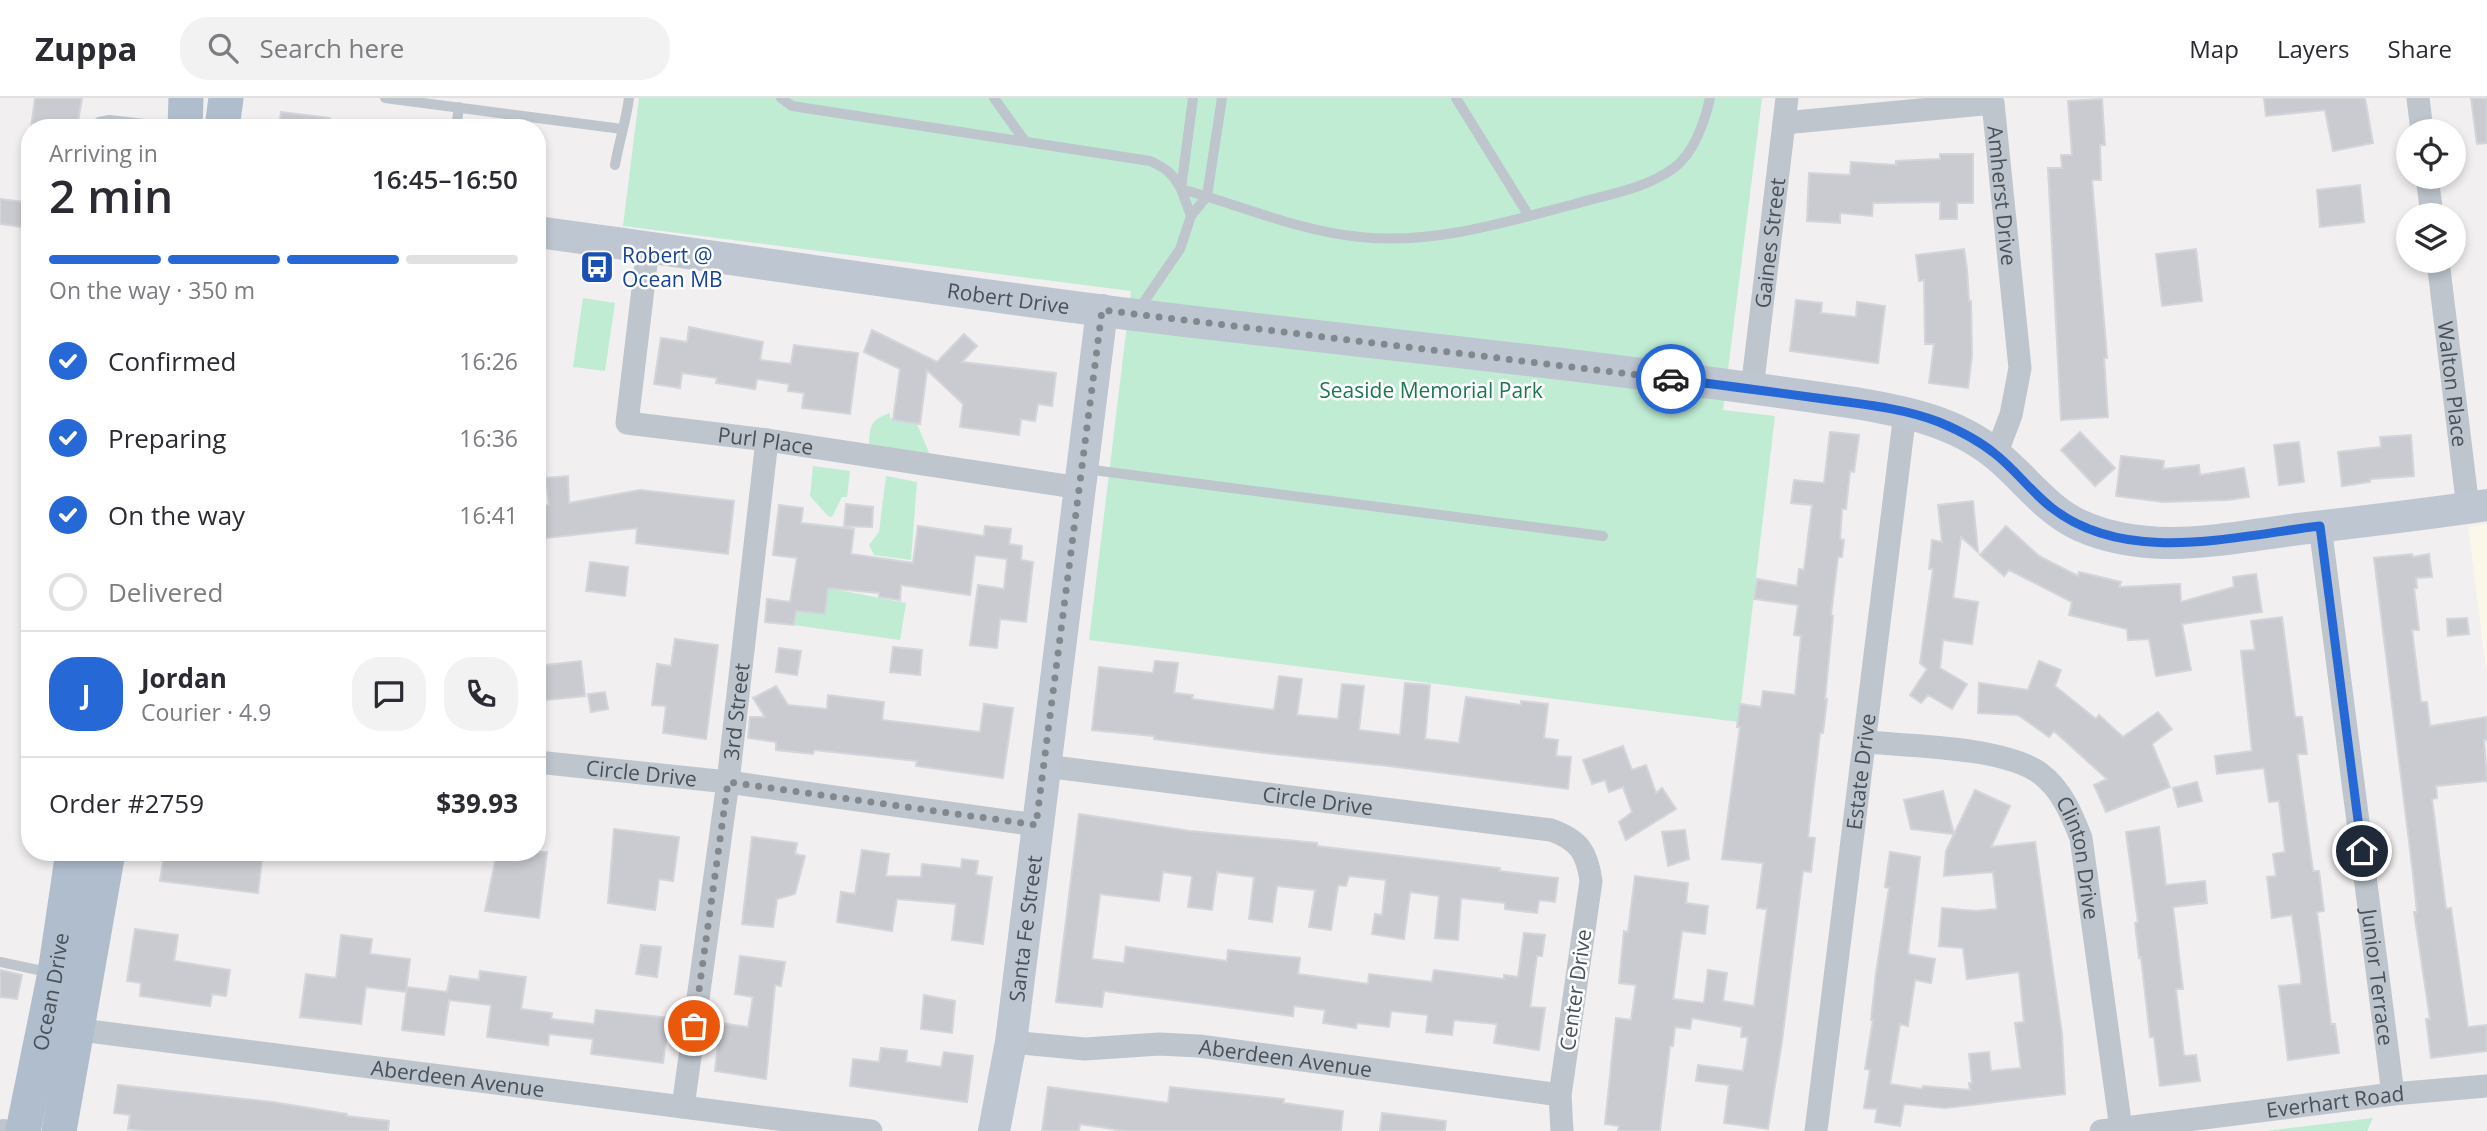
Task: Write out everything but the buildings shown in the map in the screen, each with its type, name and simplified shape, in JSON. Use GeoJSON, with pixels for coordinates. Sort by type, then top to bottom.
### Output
{"type":"FeatureCollection","features":[{"type":"Feature","properties":{"kind":"main road"},"geometry":{"type":"LineString","coordinates":[[185,119],[187,98]]}},
{"type":"Feature","properties":{"kind":"main road"},"geometry":{"type":"LineString","coordinates":[[223,119],[226,98]]}},
{"type":"Feature","properties":{"kind":"main road","name":"Ocean Drive"},"geometry":{"type":"LineString","coordinates":[[59,1131],[61,1028],[55,973],[72,861]]}},
{"type":"Feature","properties":{"kind":"main road","name":"Ocean Drive"},"geometry":{"type":"LineString","coordinates":[[10,1127],[61,1028],[106,861]]}},
{"type":"Feature","properties":{"kind":"street","name":"Gaines Street"},"geometry":{"type":"LineString","coordinates":[[1752,388],[1787,98]]}},
{"type":"Feature","properties":{"kind":"street"},"geometry":{"type":"LineString","coordinates":[[2418,98],[2421,119]]}},
{"type":"Feature","properties":{"kind":"street","name":"Amherst Drive"},"geometry":{"type":"LineString","coordinates":[[1784,123],[1993,103],[2020,368],[2011,415],[1996,454]]}},
{"type":"Feature","properties":{"kind":"street","name":"Robert Drive"},"geometry":{"type":"LineString","coordinates":[[546,233],[1102,310],[1752,388],[1905,412],[1938,422],[1970,437],[1996,454],[2052,508],[2100,534],[2127,541],[2184,542],[2477,507]]}},
{"type":"Feature","properties":{"kind":"street","name":"Purl Place"},"geometry":{"type":"LineString","coordinates":[[648,247],[627,423],[1081,478]]}},
{"type":"Feature","properties":{"kind":"street","name":"Walton Place"},"geometry":{"type":"LineString","coordinates":[[2440,273],[2477,507]]}},
{"type":"Feature","properties":{"kind":"street","name":"Santa Fe Street"},"geometry":{"type":"LineString","coordinates":[[994,1131],[1011,1042],[1102,310]]}},
{"type":"Feature","properties":{"kind":"street","name":"Estate Drive"},"geometry":{"type":"LineString","coordinates":[[1816,1131],[1905,412]]}},
{"type":"Feature","properties":{"kind":"street","name":"3rd Street"},"geometry":{"type":"LineString","coordinates":[[683,1107],[728,782],[767,440]]}},
{"type":"Feature","properties":{"kind":"street","name":"Junior Terrace"},"geometry":{"type":"LineString","coordinates":[[2320,526],[2393,1094]]}},
{"type":"Feature","properties":{"kind":"street","name":"Clinton Drive"},"geometry":{"type":"LineString","coordinates":[[1866,742],[1999,755],[2021,762],[2042,775],[2057,791],[2072,814],[2081,838],[2111,1130]]}},
{"type":"Feature","properties":{"kind":"street","name":"Circle Drive"},"geometry":{"type":"LineString","coordinates":[[546,763],[728,782],[1036,825]]}},
{"type":"Feature","properties":{"kind":"street","name":"Circle Drive"},"geometry":{"type":"LineString","coordinates":[[1045,766],[1551,831],[1568,836],[1583,850]]}},
{"type":"Feature","properties":{"kind":"street","name":"Center Drive"},"geometry":{"type":"LineString","coordinates":[[1562,1131],[1560,1095],[1591,881],[1589,864],[1583,850]]}},
{"type":"Feature","properties":{"kind":"street","name":"Aberdeen Avenue"},"geometry":{"type":"LineString","coordinates":[[61,1028],[871,1131]]}},
{"type":"Feature","properties":{"kind":"street","name":"Aberdeen Avenue"},"geometry":{"type":"LineString","coordinates":[[1011,1042],[1085,1049],[1159,1044],[1199,1046],[1560,1095]]}},
{"type":"Feature","properties":{"kind":"street","name":"Everhart Road"},"geometry":{"type":"LineString","coordinates":[[2111,1130],[2393,1094],[2487,1086]]}},
{"type":"Feature","properties":{"kind":"lane"},"geometry":{"type":"LineString","coordinates":[[385,98],[442,102],[459,107],[622,129]]}},
{"type":"Feature","properties":{"kind":"lane"},"geometry":{"type":"LineString","coordinates":[[615,165],[629,98]]}},
{"type":"Feature","properties":{"kind":"lane"},"geometry":{"type":"LineString","coordinates":[[781,98],[792,106],[1150,161],[1174,175],[1191,216]]}},
{"type":"Feature","properties":{"kind":"lane"},"geometry":{"type":"LineString","coordinates":[[994,98],[1024,140]]}},
{"type":"Feature","properties":{"kind":"lane"},"geometry":{"type":"LineString","coordinates":[[1181,189],[1193,98]]}},
{"type":"Feature","properties":{"kind":"lane"},"geometry":{"type":"LineString","coordinates":[[1136,314],[1180,249],[1191,216],[1207,196],[1222,98]]}},
{"type":"Feature","properties":{"kind":"lane"},"geometry":{"type":"LineString","coordinates":[[1456,98],[1529,216]]}},
{"type":"Feature","properties":{"kind":"lane"},"geometry":{"type":"LineString","coordinates":[[1181,189],[1316,230],[1361,237],[1426,237],[1529,216],[1647,184],[1676,166],[1692,146],[1710,98]]}},
{"type":"Feature","properties":{"kind":"lane"},"geometry":{"type":"LineString","coordinates":[[457,119],[459,107]]}},
{"type":"Feature","properties":{"kind":"lane"},"geometry":{"type":"LineString","coordinates":[[1081,478],[1603,536]]}},
{"type":"Feature","properties":{"kind":"lane"},"geometry":{"type":"LineString","coordinates":[[0,962],[55,973]]}},
{"type":"Feature","properties":{"kind":"shaded area"},"geometry":{"type":"Polygon","coordinates":[[[2487,524],[2487,676],[2468,527],[2487,524]]]}},
{"type":"Feature","properties":{"kind":"green space","name":"Seaside Memorial Park"},"geometry":{"type":"Polygon","coordinates":[[[639,98],[1762,98],[1723,410],[1775,416],[1739,722],[1089,640],[1131,291],[623,226],[639,98]]]}},
{"type":"Feature","properties":{"kind":"green space"},"geometry":{"type":"Polygon","coordinates":[[[583,298],[615,303],[605,371],[573,367],[583,298]]]}},
{"type":"Feature","properties":{"kind":"green space"},"geometry":{"type":"Polygon","coordinates":[[[890,413],[890,418],[917,424],[930,455],[869,447],[872,425],[878,418],[890,413]]]}},
{"type":"Feature","properties":{"kind":"green space"},"geometry":{"type":"Polygon","coordinates":[[[813,466],[850,471],[847,497],[842,497],[832,517],[810,496],[813,466]]]}},
{"type":"Feature","properties":{"kind":"green space"},"geometry":{"type":"Polygon","coordinates":[[[886,476],[917,482],[911,560],[874,555],[869,545],[879,532],[886,476]]]}},
{"type":"Feature","properties":{"kind":"green space"},"geometry":{"type":"Polygon","coordinates":[[[828,588],[906,603],[900,640],[794,625],[796,611],[825,614],[828,588]]]}},
{"type":"Feature","properties":{"kind":"green space"},"geometry":{"type":"Polygon","coordinates":[[[2373,1118],[2367,1131],[2266,1131],[2373,1118]]]}},
{"type":"Feature","properties":{"kind":"way so far"},"geometry":{"type":"LineString","coordinates":[[694,1026],[728,782],[1036,825],[1102,310],[1671,379]]}},
{"type":"Feature","properties":{"kind":"place","name":"Robert @ Ocean MB"},"geometry":{"type":"Point","coordinates":[597,267]}},
{"type":"Feature","properties":{"kind":"route"},"geometry":{"type":"LineString","coordinates":[[1671,379],[1862,404],[1905,412],[1938,422],[1970,437],[1996,454],[2052,508],[2072,521],[2100,534],[2127,541],[2184,542],[2320,526],[2362,851]]}}]}
